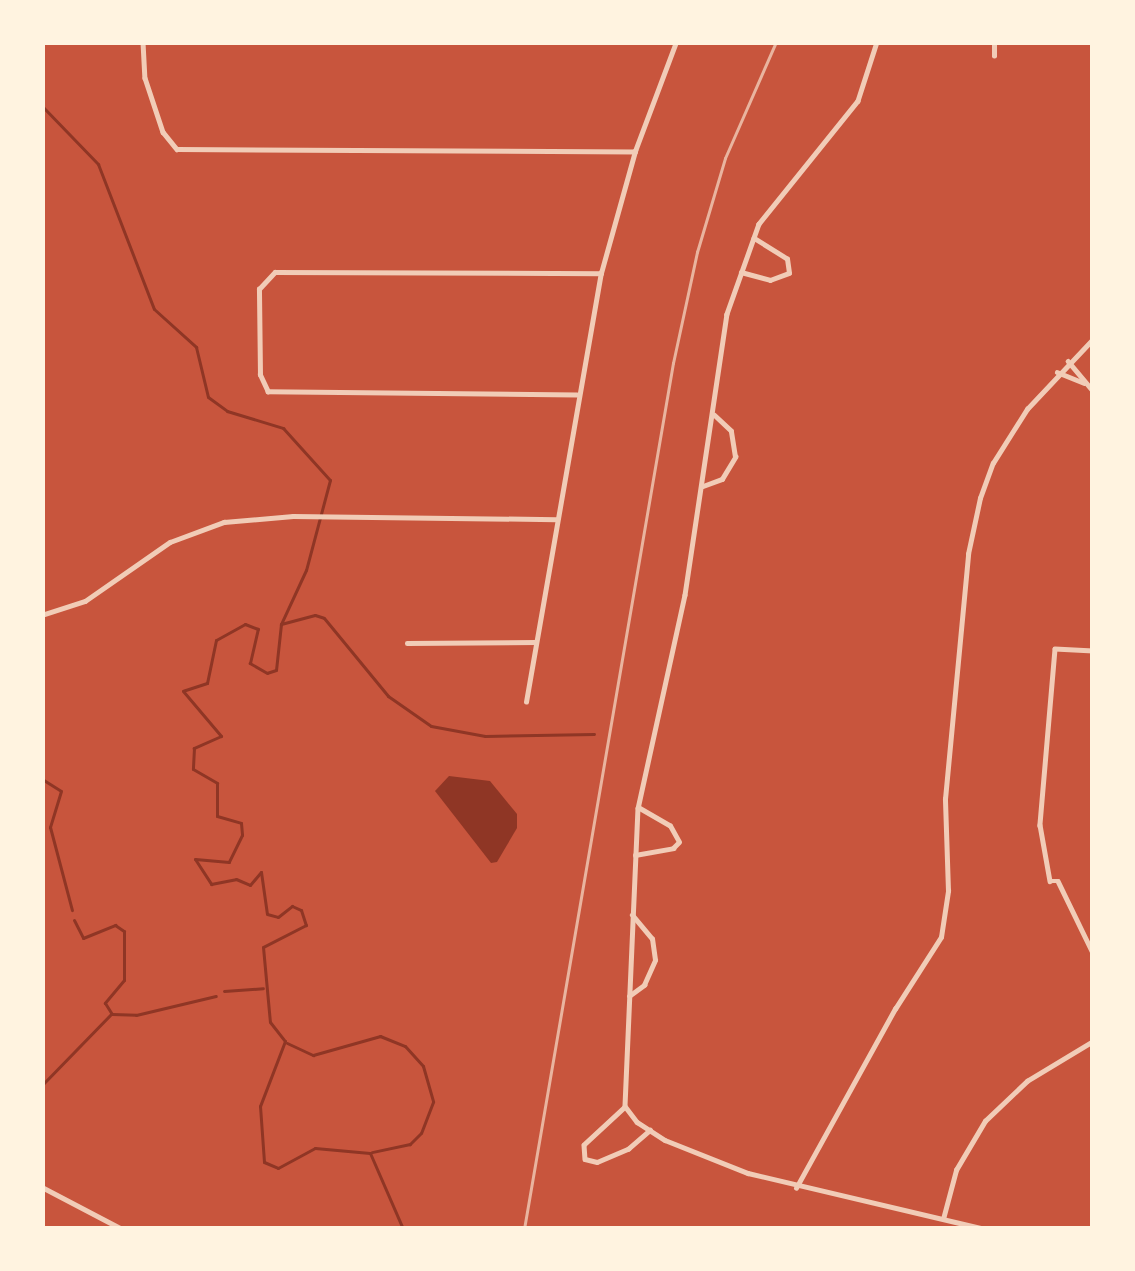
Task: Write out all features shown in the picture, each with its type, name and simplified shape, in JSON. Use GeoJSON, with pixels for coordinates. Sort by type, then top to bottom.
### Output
{"type":"FeatureCollection","features":[{"type":"Feature","properties":{"kind":"street"},"geometry":{"type":"LineString","coordinates":[[143,42],[149,92],[169,143],[188,151],[635,151]]}},
{"type":"Feature","properties":{"kind":"street"},"geometry":{"type":"LineString","coordinates":[[526,702],[601,273],[635,151],[676,42]]}},
{"type":"Feature","properties":{"kind":"street"},"geometry":{"type":"LineString","coordinates":[[650,1130],[628,1149],[597,1162],[585,1159],[586,1143],[625,1106],[638,808],[703,486],[727,314],[754,238],[776,198],[858,101],[877,42]]}},
{"type":"Feature","properties":{"kind":"street"},"geometry":{"type":"LineString","coordinates":[[994,42],[994,56]]}},
{"type":"Feature","properties":{"kind":"street"},"geometry":{"type":"LineString","coordinates":[[740,272],[770,280],[783,279],[790,271],[781,253],[754,238]]}},
{"type":"Feature","properties":{"kind":"street"},"geometry":{"type":"LineString","coordinates":[[577,394],[275,394],[262,386],[259,289],[275,272],[601,273]]}},
{"type":"Feature","properties":{"kind":"street"},"geometry":{"type":"LineString","coordinates":[[796,1188],[885,1025],[941,938],[948,891],[945,800],[973,527],[1009,434],[1057,372],[1093,339]]}},
{"type":"Feature","properties":{"kind":"street"},"geometry":{"type":"LineString","coordinates":[[1068,361],[1093,391]]}},
{"type":"Feature","properties":{"kind":"street"},"geometry":{"type":"LineString","coordinates":[[1057,372],[1084,383]]}},
{"type":"Feature","properties":{"kind":"street"},"geometry":{"type":"LineString","coordinates":[[703,486],[722,479],[735,457],[730,431],[714,415]]}},
{"type":"Feature","properties":{"kind":"street"},"geometry":{"type":"LineString","coordinates":[[42,615],[96,595],[188,534],[239,519],[556,519]]}},
{"type":"Feature","properties":{"kind":"street"},"geometry":{"type":"LineString","coordinates":[[407,643],[536,641]]}},
{"type":"Feature","properties":{"kind":"street"},"geometry":{"type":"LineString","coordinates":[[1093,652],[1055,649],[1040,799],[1050,881],[1058,881],[1093,953]]}},
{"type":"Feature","properties":{"kind":"street"},"geometry":{"type":"LineString","coordinates":[[635,855],[673,848],[679,842],[670,826],[638,808]]}},
{"type":"Feature","properties":{"kind":"street"},"geometry":{"type":"LineString","coordinates":[[628,996],[644,985],[655,960],[652,939],[632,915]]}},
{"type":"Feature","properties":{"kind":"street"},"geometry":{"type":"LineString","coordinates":[[943,1219],[956,1170],[985,1121],[1027,1081],[1093,1041]]}},
{"type":"Feature","properties":{"kind":"street"},"geometry":{"type":"LineString","coordinates":[[625,1106],[650,1130],[706,1157],[796,1188],[984,1229]]}},
{"type":"Feature","properties":{"kind":"street"},"geometry":{"type":"LineString","coordinates":[[42,1187],[122,1229]]}},
{"type":"Feature","properties":{"kind":"shaded area"},"geometry":{"type":"Polygon","coordinates":[[[449,776],[490,781],[517,814],[517,828],[497,862],[491,863],[435,791],[449,776]]]}},
{"type":"Feature","properties":{"kind":"waterway"},"geometry":{"type":"LineString","coordinates":[[42,106],[98,164],[154,309],[196,347],[208,397],[227,411],[283,428],[330,480],[306,570],[281,624],[276,670],[267,673],[250,663],[258,629],[245,624],[216,640],[207,683],[183,691],[221,736],[194,748],[193,769],[217,783],[217,816],[241,823],[242,835],[229,862],[195,859],[211,884],[236,879],[250,885],[261,872],[267,914],[278,917],[292,906],[301,910],[306,925],[263,947],[270,1022],[285,1041],[260,1106],[264,1162],[278,1168],[315,1148],[370,1153],[403,1229]]}},
{"type":"Feature","properties":{"kind":"waterway"},"geometry":{"type":"LineString","coordinates":[[281,624],[315,615],[324,618],[388,696],[431,726],[485,736],[594,734]]}},
{"type":"Feature","properties":{"kind":"waterway"},"geometry":{"type":"LineString","coordinates":[[42,779],[61,791],[50,827],[72,910]]}},
{"type":"Feature","properties":{"kind":"waterway"},"geometry":{"type":"LineString","coordinates":[[74,920],[83,938],[115,925],[124,931],[124,980],[105,1003],[112,1014],[136,1015],[216,996]]}},
{"type":"Feature","properties":{"kind":"waterway"},"geometry":{"type":"LineString","coordinates":[[224,991],[263,988]]}},
{"type":"Feature","properties":{"kind":"waterway"},"geometry":{"type":"LineString","coordinates":[[42,1085],[111,1014]]}},
{"type":"Feature","properties":{"kind":"waterway"},"geometry":{"type":"LineString","coordinates":[[287,1043],[313,1055],[380,1036],[405,1046],[423,1066],[433,1102],[421,1133],[410,1144],[372,1152]]}},
{"type":"Feature","properties":{"kind":"railway"},"geometry":{"type":"LineString","coordinates":[[524,1229],[673,363],[697,252],[725,158],[776,42]]}}]}
